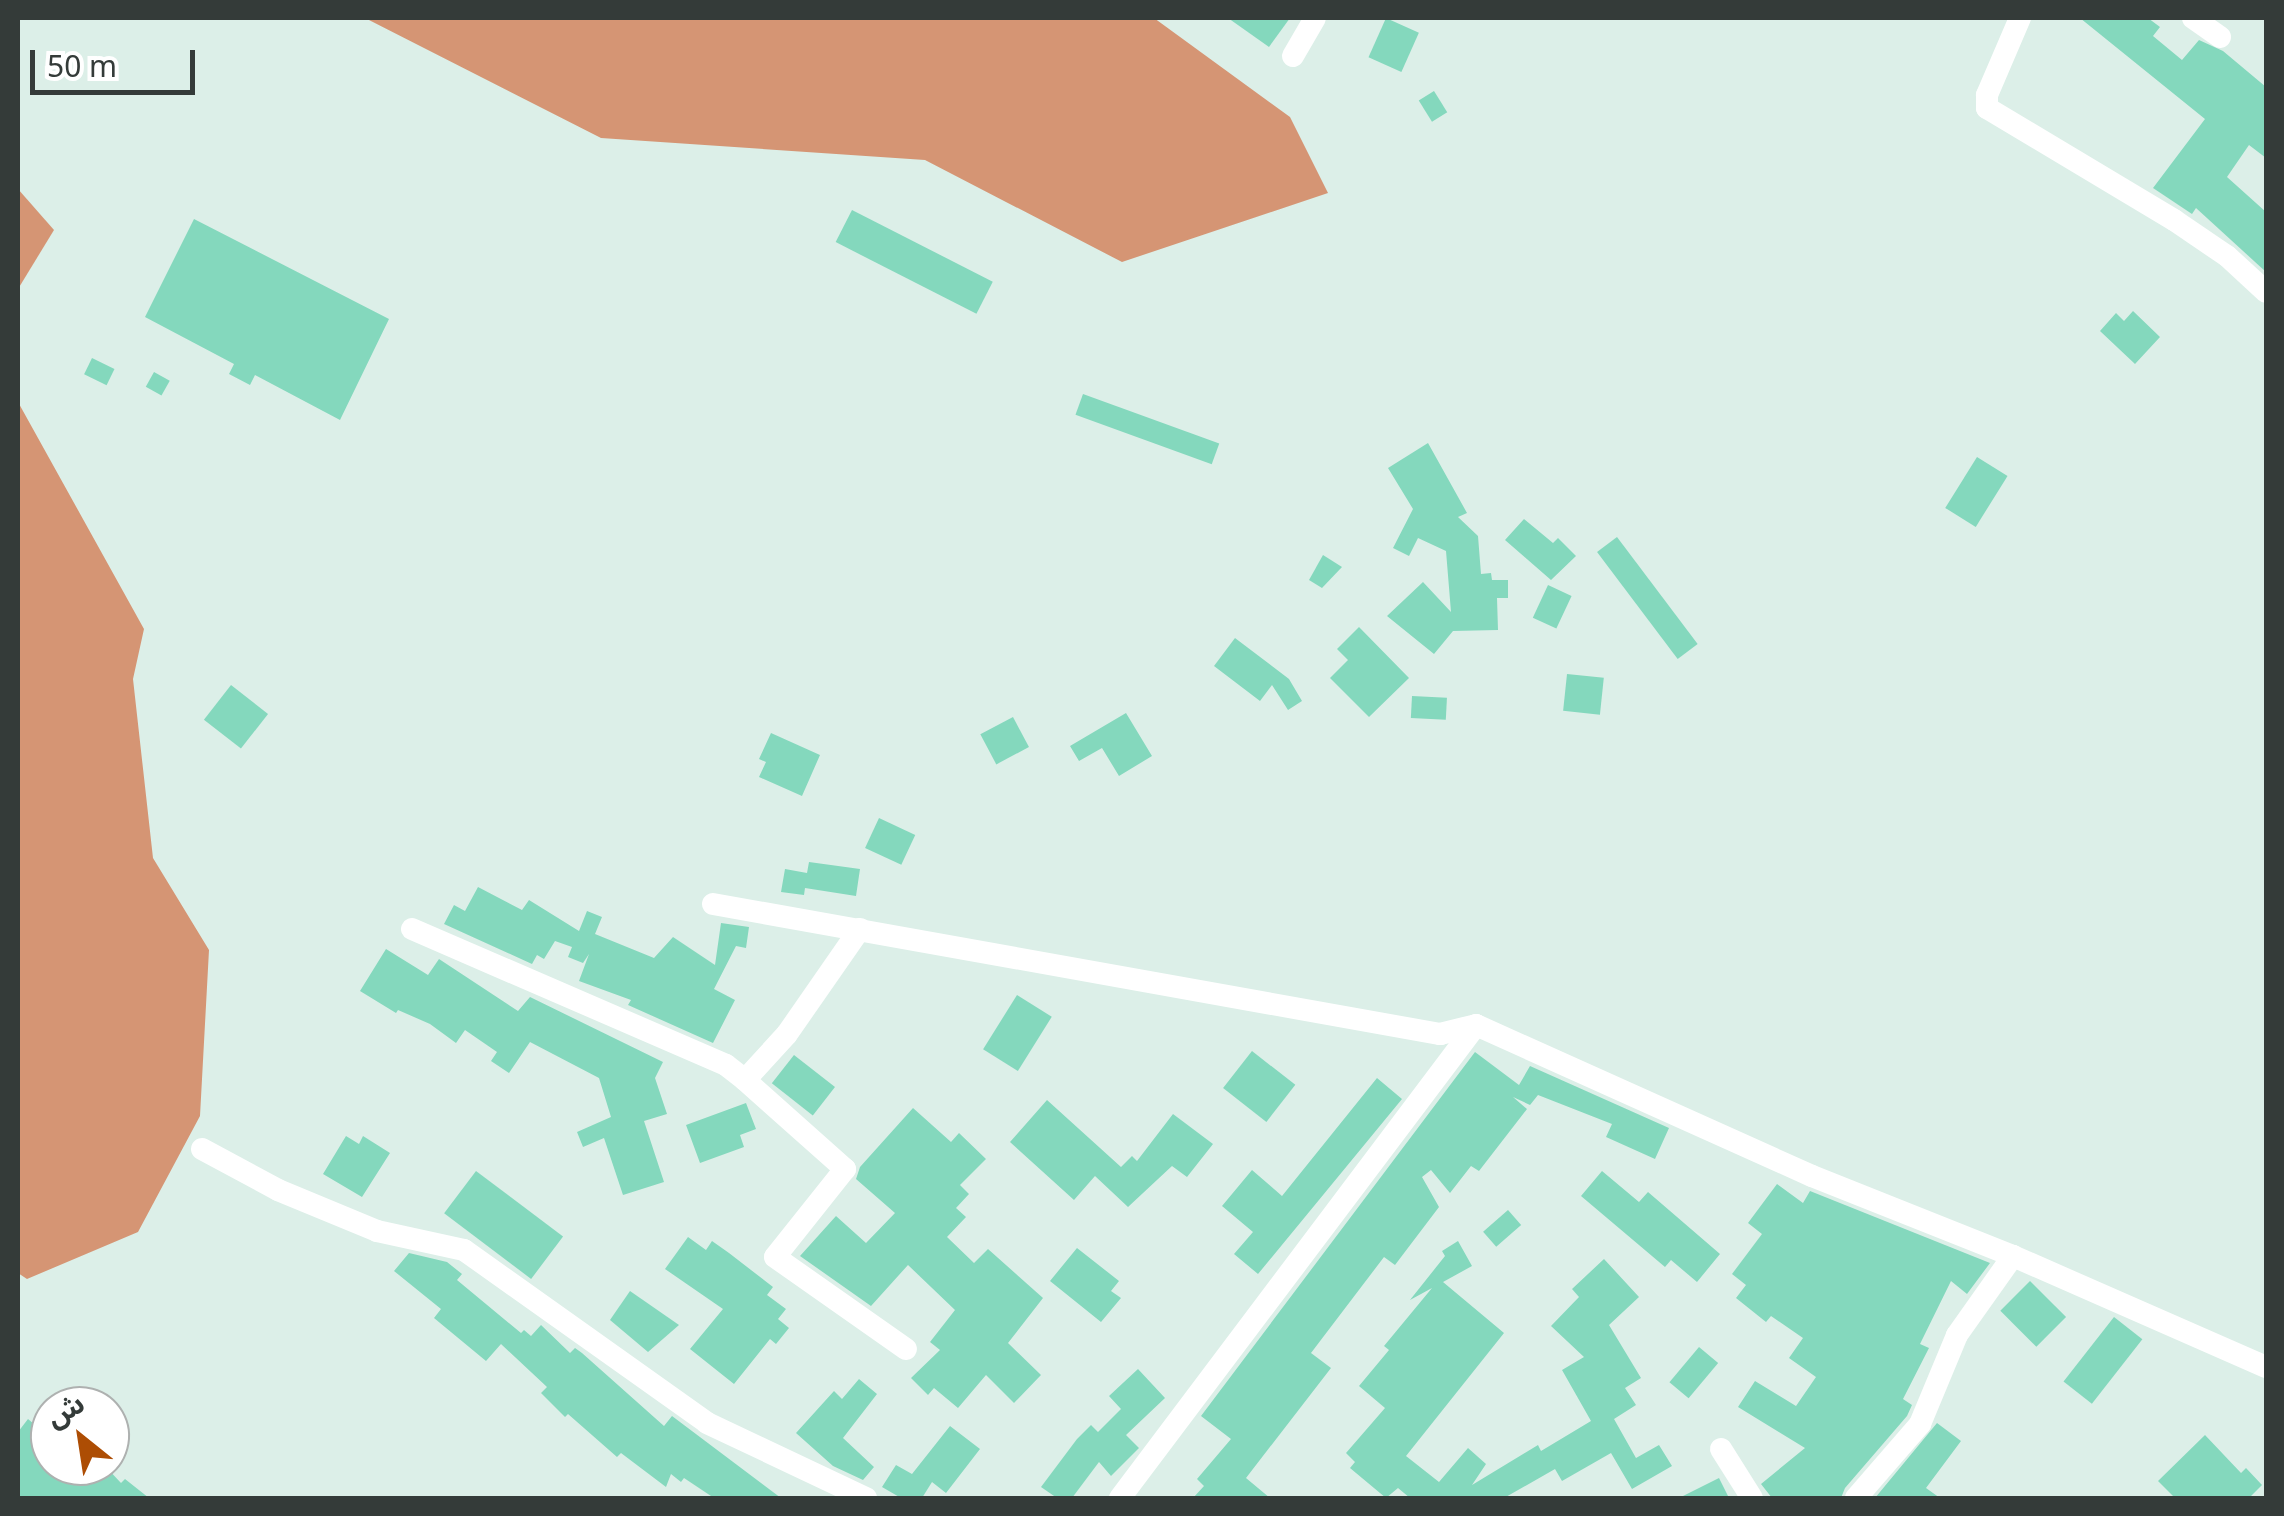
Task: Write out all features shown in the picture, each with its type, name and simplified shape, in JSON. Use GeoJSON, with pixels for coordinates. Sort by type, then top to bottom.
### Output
{"type":"FeatureCollection","features":[{"type":"Feature","properties":{"kind":"street"},"geometry":{"type":"LineString","coordinates":[[1294,56],[1316,18]]}},
{"type":"Feature","properties":{"kind":"street"},"geometry":{"type":"LineString","coordinates":[[2020,18],[1987,95],[1987,108],[2174,220],[2227,256],[2266,292]]}},
{"type":"Feature","properties":{"kind":"street"},"geometry":{"type":"LineString","coordinates":[[2193,18],[2220,38]]}},
{"type":"Feature","properties":{"kind":"street"},"geometry":{"type":"LineString","coordinates":[[712,904],[1440,1034],[1476,1025],[1812,1176],[2013,1256],[2266,1368]]}},
{"type":"Feature","properties":{"kind":"street"},"geometry":{"type":"LineString","coordinates":[[412,929],[726,1066],[745,1080],[845,1169],[775,1256],[906,1349]]}},
{"type":"Feature","properties":{"kind":"street"},"geometry":{"type":"LineString","coordinates":[[745,1080],[788,1034],[860,929]]}},
{"type":"Feature","properties":{"kind":"street"},"geometry":{"type":"LineString","coordinates":[[1120,1498],[1476,1025]]}},
{"type":"Feature","properties":{"kind":"street"},"geometry":{"type":"LineString","coordinates":[[202,1149],[278,1190],[377,1231],[464,1250],[706,1423],[866,1498]]}},
{"type":"Feature","properties":{"kind":"street"},"geometry":{"type":"LineString","coordinates":[[1856,1498],[1920,1424],[1956,1336],[2013,1256]]}},
{"type":"Feature","properties":{"kind":"street"},"geometry":{"type":"LineString","coordinates":[[1720,1448],[1752,1498]]}},
{"type":"Feature","properties":{"kind":"shaded area"},"geometry":{"type":"Polygon","coordinates":[[[365,18],[1154,18],[1290,117],[1328,193],[1122,262],[925,160],[601,138],[365,18]]]}},
{"type":"Feature","properties":{"kind":"shaded area"},"geometry":{"type":"Polygon","coordinates":[[[18,189],[54,230],[18,289],[18,189]]]}},
{"type":"Feature","properties":{"kind":"shaded area"},"geometry":{"type":"Polygon","coordinates":[[[18,402],[144,629],[133,679],[153,858],[209,950],[200,1116],[138,1232],[27,1279],[18,1273],[18,402]]]}},
{"type":"Feature","properties":{"kind":"building"},"geometry":{"type":"Polygon","coordinates":[[[1228,18],[1290,18],[1269,47],[1228,18]]]}},
{"type":"Feature","properties":{"kind":"building"},"geometry":{"type":"Polygon","coordinates":[[[1386,18],[1419,33],[1401,72],[1369,57],[1386,18]]]}},
{"type":"Feature","properties":{"kind":"building"},"geometry":{"type":"Polygon","coordinates":[[[2080,18],[2148,18],[2160,27],[2153,36],[2182,60],[2199,40],[2223,51],[2266,87],[2266,158],[2249,145],[2227,177],[2266,212],[2266,272],[2196,208],[2192,214],[2153,188],[2205,119],[2080,18]]]}},
{"type":"Feature","properties":{"kind":"building"},"geometry":{"type":"Polygon","coordinates":[[[1434,91],[1447,112],[1432,122],[1419,101],[1434,91]]]}},
{"type":"Feature","properties":{"kind":"building"},"geometry":{"type":"Polygon","coordinates":[[[852,210],[993,282],[976,314],[836,242],[852,210]]]}},
{"type":"Feature","properties":{"kind":"building"},"geometry":{"type":"Polygon","coordinates":[[[194,219],[389,319],[340,420],[255,375],[250,385],[229,374],[234,364],[145,317],[194,219]]]}},
{"type":"Feature","properties":{"kind":"building"},"geometry":{"type":"Polygon","coordinates":[[[2133,311],[2160,337],[2135,364],[2100,331],[2116,313],[2124,321],[2133,311]]]}},
{"type":"Feature","properties":{"kind":"building"},"geometry":{"type":"Polygon","coordinates":[[[92,358],[114,369],[107,385],[84,374],[92,358]]]}},
{"type":"Feature","properties":{"kind":"building"},"geometry":{"type":"Polygon","coordinates":[[[154,372],[170,381],[162,396],[146,387],[154,372]]]}},
{"type":"Feature","properties":{"kind":"building"},"geometry":{"type":"Polygon","coordinates":[[[1083,394],[1219,444],[1212,464],[1075,415],[1083,394]]]}},
{"type":"Feature","properties":{"kind":"building"},"geometry":{"type":"Polygon","coordinates":[[[1428,443],[1467,513],[1458,517],[1478,536],[1481,574],[1491,573],[1492,580],[1508,580],[1508,598],[1497,598],[1498,630],[1453,631],[1434,654],[1387,616],[1423,582],[1451,612],[1446,551],[1418,538],[1409,556],[1393,548],[1413,509],[1388,468],[1428,443]]]}},
{"type":"Feature","properties":{"kind":"building"},"geometry":{"type":"Polygon","coordinates":[[[1977,457],[2008,476],[1976,527],[1945,508],[1977,457]]]}},
{"type":"Feature","properties":{"kind":"building"},"geometry":{"type":"Polygon","coordinates":[[[1524,519],[1553,543],[1558,538],[1576,556],[1551,580],[1505,540],[1524,519]]]}},
{"type":"Feature","properties":{"kind":"building"},"geometry":{"type":"Polygon","coordinates":[[[1617,537],[1698,644],[1678,659],[1597,552],[1617,537]]]}},
{"type":"Feature","properties":{"kind":"building"},"geometry":{"type":"Polygon","coordinates":[[[1323,555],[1342,567],[1322,588],[1309,580],[1323,555]]]}},
{"type":"Feature","properties":{"kind":"building"},"geometry":{"type":"Polygon","coordinates":[[[1548,585],[1572,596],[1556,629],[1533,618],[1548,585]]]}},
{"type":"Feature","properties":{"kind":"building"},"geometry":{"type":"Polygon","coordinates":[[[1359,627],[1409,678],[1369,717],[1330,678],[1348,660],[1337,649],[1359,627]]]}},
{"type":"Feature","properties":{"kind":"building"},"geometry":{"type":"Polygon","coordinates":[[[1235,638],[1289,679],[1302,701],[1288,710],[1272,685],[1260,701],[1214,666],[1235,638]]]}},
{"type":"Feature","properties":{"kind":"building"},"geometry":{"type":"Polygon","coordinates":[[[1567,674],[1604,678],[1600,715],[1563,711],[1567,674]]]}},
{"type":"Feature","properties":{"kind":"building"},"geometry":{"type":"Polygon","coordinates":[[[231,685],[268,714],[241,749],[204,720],[231,685]]]}},
{"type":"Feature","properties":{"kind":"building"},"geometry":{"type":"Polygon","coordinates":[[[1412,696],[1447,698],[1446,720],[1411,718],[1412,696]]]}},
{"type":"Feature","properties":{"kind":"building"},"geometry":{"type":"Polygon","coordinates":[[[1126,713],[1152,756],[1119,776],[1102,748],[1079,761],[1070,746],[1126,713]]]}},
{"type":"Feature","properties":{"kind":"building"},"geometry":{"type":"Polygon","coordinates":[[[1013,717],[1029,747],[996,764],[980,734],[1013,717]]]}},
{"type":"Feature","properties":{"kind":"building"},"geometry":{"type":"Polygon","coordinates":[[[771,733],[820,755],[802,796],[759,777],[766,762],[759,759],[771,733]]]}},
{"type":"Feature","properties":{"kind":"building"},"geometry":{"type":"Polygon","coordinates":[[[879,818],[915,835],[901,865],[865,848],[879,818]]]}},
{"type":"Feature","properties":{"kind":"building"},"geometry":{"type":"Polygon","coordinates":[[[809,862],[860,869],[856,896],[805,888],[804,895],[781,892],[785,869],[807,873],[809,862]]]}},
{"type":"Feature","properties":{"kind":"building"},"geometry":{"type":"Polygon","coordinates":[[[478,887],[522,910],[529,900],[579,931],[587,911],[602,917],[595,934],[654,958],[673,937],[715,965],[721,923],[749,927],[746,948],[736,946],[714,989],[735,1000],[713,1043],[628,1005],[631,1000],[579,981],[589,954],[583,963],[568,957],[572,947],[555,941],[544,959],[537,955],[532,964],[444,924],[454,905],[465,911],[478,887]]]}},
{"type":"Feature","properties":{"kind":"building"},"geometry":{"type":"Polygon","coordinates":[[[386,949],[428,975],[439,959],[518,1011],[530,997],[663,1062],[655,1078],[667,1114],[644,1121],[664,1182],[623,1195],[604,1138],[583,1147],[577,1132],[611,1117],[599,1078],[530,1042],[509,1073],[491,1061],[497,1052],[465,1030],[456,1043],[430,1024],[398,1010],[396,1013],[360,991],[386,949]]]}},
{"type":"Feature","properties":{"kind":"building"},"geometry":{"type":"Polygon","coordinates":[[[1017,995],[1052,1017],[1018,1071],[983,1049],[1017,995]]]}},
{"type":"Feature","properties":{"kind":"building"},"geometry":{"type":"Polygon","coordinates":[[[1252,1051],[1295,1085],[1266,1122],[1223,1088],[1252,1051]]]}},
{"type":"Feature","properties":{"kind":"building"},"geometry":{"type":"Polygon","coordinates":[[[1475,1052],[1519,1085],[1530,1066],[1669,1128],[1655,1159],[1606,1137],[1612,1124],[1538,1095],[1530,1105],[1513,1097],[1527,1109],[1479,1171],[1471,1166],[1450,1193],[1431,1170],[1422,1177],[1439,1207],[1395,1265],[1384,1257],[1311,1353],[1331,1368],[1246,1478],[1270,1498],[1193,1498],[1204,1486],[1197,1479],[1231,1439],[1201,1416],[1475,1052]]]}},
{"type":"Feature","properties":{"kind":"building"},"geometry":{"type":"Polygon","coordinates":[[[794,1055],[835,1087],[813,1115],[772,1083],[794,1055]]]}},
{"type":"Feature","properties":{"kind":"building"},"geometry":{"type":"Polygon","coordinates":[[[1377,1078],[1402,1099],[1258,1274],[1234,1254],[1253,1232],[1222,1206],[1252,1170],[1282,1196],[1377,1078]]]}},
{"type":"Feature","properties":{"kind":"building"},"geometry":{"type":"Polygon","coordinates":[[[1047,1100],[1121,1167],[1132,1156],[1137,1161],[1173,1114],[1213,1144],[1187,1177],[1172,1166],[1128,1207],[1095,1176],[1074,1200],[1010,1142],[1047,1100]]]}},
{"type":"Feature","properties":{"kind":"building"},"geometry":{"type":"Polygon","coordinates":[[[746,1103],[756,1129],[740,1135],[744,1147],[700,1163],[686,1125],[746,1103]]]}},
{"type":"Feature","properties":{"kind":"building"},"geometry":{"type":"Polygon","coordinates":[[[913,1108],[951,1142],[959,1133],[986,1159],[960,1185],[969,1194],[956,1208],[966,1217],[947,1237],[974,1263],[988,1249],[1043,1298],[1008,1343],[1041,1375],[1014,1403],[986,1375],[958,1408],[934,1388],[928,1395],[911,1378],[940,1350],[930,1342],[955,1310],[908,1265],[871,1306],[800,1256],[836,1216],[866,1243],[895,1213],[856,1179],[860,1167],[913,1108]]]}},
{"type":"Feature","properties":{"kind":"building"},"geometry":{"type":"Polygon","coordinates":[[[346,1136],[359,1144],[363,1136],[390,1153],[362,1197],[323,1174],[346,1136]]]}},
{"type":"Feature","properties":{"kind":"building"},"geometry":{"type":"Polygon","coordinates":[[[476,1171],[563,1237],[531,1279],[444,1213],[476,1171]]]}},
{"type":"Feature","properties":{"kind":"building"},"geometry":{"type":"Polygon","coordinates":[[[1602,1171],[1639,1202],[1648,1192],[1720,1254],[1697,1282],[1671,1260],[1665,1267],[1581,1196],[1602,1171]]]}},
{"type":"Feature","properties":{"kind":"building"},"geometry":{"type":"Polygon","coordinates":[[[1777,1184],[1803,1203],[1810,1191],[1990,1263],[1967,1294],[1951,1281],[1920,1344],[1929,1348],[1903,1399],[1912,1405],[1907,1416],[1845,1488],[1841,1498],[1772,1498],[1761,1484],[1805,1448],[1738,1407],[1755,1381],[1796,1406],[1816,1377],[1789,1358],[1803,1338],[1771,1316],[1766,1322],[1736,1298],[1746,1285],[1732,1274],[1762,1234],[1748,1223],[1777,1184]]]}},
{"type":"Feature","properties":{"kind":"building"},"geometry":{"type":"Polygon","coordinates":[[[1508,1210],[1521,1225],[1496,1247],[1483,1232],[1508,1210]]]}},
{"type":"Feature","properties":{"kind":"building"},"geometry":{"type":"Polygon","coordinates":[[[688,1237],[706,1250],[712,1241],[729,1253],[773,1287],[767,1295],[786,1309],[778,1319],[789,1328],[776,1344],[770,1339],[734,1384],[690,1349],[723,1309],[665,1269],[688,1237]]]}},
{"type":"Feature","properties":{"kind":"building"},"geometry":{"type":"Polygon","coordinates":[[[1458,1241],[1472,1266],[1443,1282],[1504,1333],[1406,1456],[1439,1482],[1468,1448],[1486,1464],[1472,1485],[1538,1445],[1541,1451],[1591,1421],[1562,1370],[1584,1357],[1551,1326],[1579,1297],[1572,1289],[1604,1259],[1639,1297],[1609,1325],[1641,1378],[1625,1388],[1636,1405],[1614,1419],[1636,1458],[1659,1445],[1672,1466],[1632,1489],[1611,1453],[1562,1481],[1555,1469],[1504,1498],[1410,1498],[1398,1488],[1386,1498],[1350,1468],[1355,1462],[1346,1453],[1385,1408],[1359,1386],[1389,1350],[1384,1346],[1432,1288],[1410,1300],[1445,1256],[1442,1251],[1458,1241]]]}},
{"type":"Feature","properties":{"kind":"building"},"geometry":{"type":"Polygon","coordinates":[[[1077,1248],[1119,1281],[1111,1291],[1121,1298],[1101,1322],[1050,1281],[1077,1248]]]}},
{"type":"Feature","properties":{"kind":"building"},"geometry":{"type":"Polygon","coordinates":[[[409,1253],[447,1262],[462,1274],[457,1280],[521,1333],[524,1330],[531,1336],[541,1325],[570,1353],[575,1348],[582,1353],[664,1426],[672,1416],[781,1498],[714,1498],[671,1474],[666,1487],[621,1453],[617,1457],[568,1414],[565,1417],[541,1393],[547,1387],[501,1344],[486,1361],[434,1318],[441,1309],[394,1271],[409,1253]]]}},
{"type":"Feature","properties":{"kind":"building"},"geometry":{"type":"Polygon","coordinates":[[[2030,1281],[2066,1317],[2036,1347],[2000,1311],[2030,1281]]]}},
{"type":"Feature","properties":{"kind":"building"},"geometry":{"type":"Polygon","coordinates":[[[630,1291],[679,1325],[648,1352],[610,1320],[630,1291]]]}},
{"type":"Feature","properties":{"kind":"building"},"geometry":{"type":"Polygon","coordinates":[[[2114,1317],[2142,1339],[2092,1404],[2064,1382],[2114,1317]]]}},
{"type":"Feature","properties":{"kind":"building"},"geometry":{"type":"Polygon","coordinates":[[[1699,1347],[1718,1363],[1689,1398],[1669,1382],[1699,1347]]]}},
{"type":"Feature","properties":{"kind":"building"},"geometry":{"type":"Polygon","coordinates":[[[1138,1369],[1165,1398],[1126,1435],[1139,1448],[1111,1476],[1099,1462],[1072,1498],[1057,1498],[1041,1487],[1091,1425],[1098,1432],[1121,1409],[1109,1396],[1138,1369]]]}},
{"type":"Feature","properties":{"kind":"building"},"geometry":{"type":"Polygon","coordinates":[[[859,1379],[877,1394],[843,1438],[874,1467],[863,1480],[833,1466],[796,1433],[834,1391],[842,1399],[859,1379]]]}},
{"type":"Feature","properties":{"kind":"building"},"geometry":{"type":"Polygon","coordinates":[[[28,1419],[30,1486],[130,1486],[130,1483],[149,1498],[18,1498],[18,1432],[28,1419]]]}},
{"type":"Feature","properties":{"kind":"building"},"geometry":{"type":"Polygon","coordinates":[[[1937,1423],[1961,1441],[1926,1488],[1940,1498],[1875,1498],[1937,1423]]]}},
{"type":"Feature","properties":{"kind":"building"},"geometry":{"type":"Polygon","coordinates":[[[950,1426],[980,1449],[946,1493],[932,1482],[922,1498],[901,1498],[882,1487],[896,1465],[912,1474],[950,1426]]]}},
{"type":"Feature","properties":{"kind":"building"},"geometry":{"type":"Polygon","coordinates":[[[2205,1435],[2241,1473],[2246,1468],[2262,1485],[2249,1498],[2175,1498],[2158,1481],[2205,1435]]]}},
{"type":"Feature","properties":{"kind":"building"},"geometry":{"type":"Polygon","coordinates":[[[1719,1478],[1729,1498],[1679,1498],[1719,1478]]]}}]}
